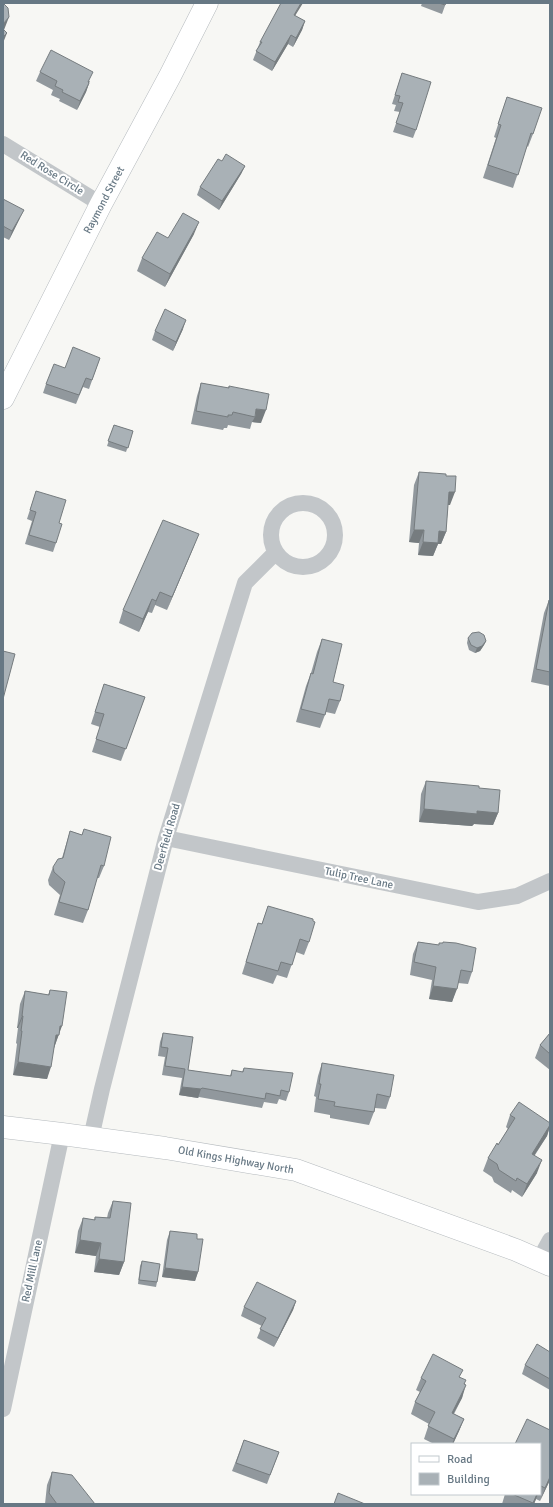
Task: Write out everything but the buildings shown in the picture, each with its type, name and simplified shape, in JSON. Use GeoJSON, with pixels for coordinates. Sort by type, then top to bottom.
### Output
{"type":"FeatureCollection","features":[{"type":"Feature","properties":{"kind":"main road","name":"Raymond Street"},"geometry":{"type":"LineString","coordinates":[[3,398],[101,204],[170,76],[207,3]]}},
{"type":"Feature","properties":{"kind":"main road","name":"Old Kings Highway North"},"geometry":{"type":"LineString","coordinates":[[3,1128],[62,1134],[165,1148],[296,1170],[516,1250],[544,1263]]}},
{"type":"Feature","properties":{"kind":"street","name":"Red Rose Circle"},"geometry":{"type":"LineString","coordinates":[[3,144],[101,204]]}},
{"type":"Feature","properties":{"kind":"street","name":"Deerfield Road"},"geometry":{"type":"LineString","coordinates":[[91,1138],[102,1089],[166,838],[245,583],[276,552]]}},
{"type":"Feature","properties":{"kind":"street","name":"Tulip Tree Lane"},"geometry":{"type":"LineString","coordinates":[[166,838],[478,902],[517,896],[550,881]]}},
{"type":"Feature","properties":{"kind":"street","name":"Red Mill Lane"},"geometry":{"type":"LineString","coordinates":[[3,1409],[62,1134]]}},
{"type":"Feature","properties":{"kind":"street"},"geometry":{"type":"LineString","coordinates":[[544,1263],[550,1240]]}}]}
